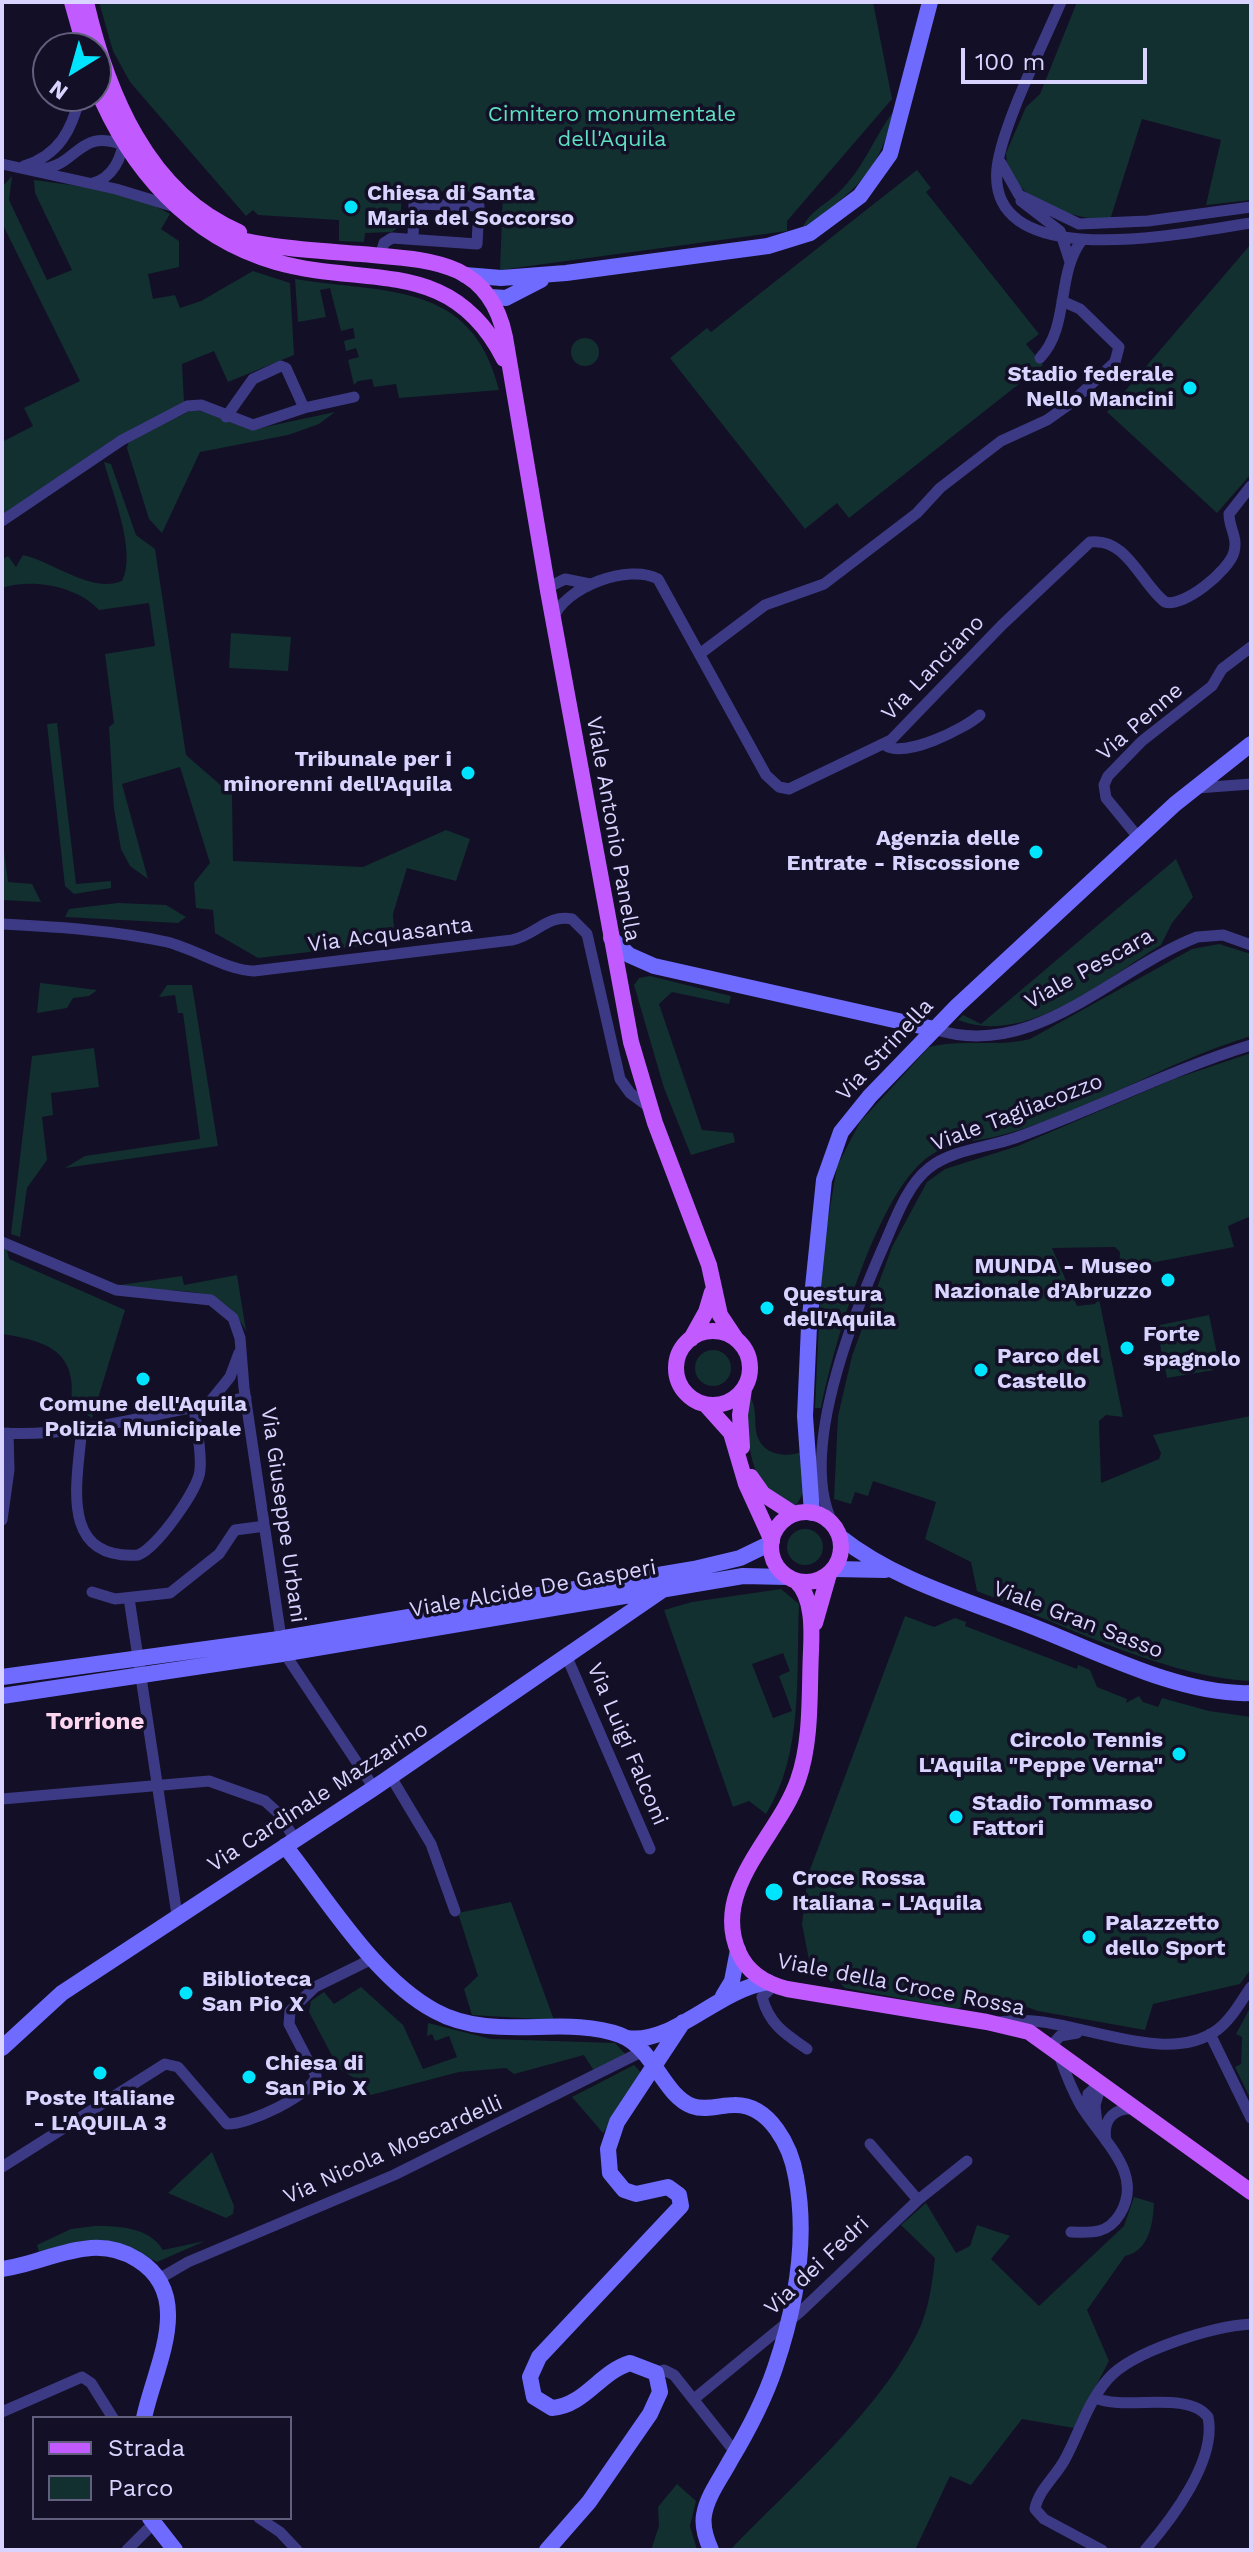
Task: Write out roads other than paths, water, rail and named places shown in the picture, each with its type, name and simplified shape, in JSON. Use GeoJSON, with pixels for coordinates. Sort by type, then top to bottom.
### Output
{"type":"FeatureCollection","features":[{"type":"Feature","properties":{"kind":"main road"},"geometry":{"type":"LineString","coordinates":[[465,275],[512,286],[566,273],[778,244],[810,233],[838,214],[869,186],[893,148],[930,2]]}},
{"type":"Feature","properties":{"kind":"main road","name":"Viale Antonio Panella"},"geometry":{"type":"LineString","coordinates":[[78,7],[80,32]]}},
{"type":"Feature","properties":{"kind":"main road","name":"Viale Antonio Panella"},"geometry":{"type":"LineString","coordinates":[[78,7],[132,132],[166,177],[224,224],[290,246]]}},
{"type":"Feature","properties":{"kind":"main road","name":"Viale Antonio Panella"},"geometry":{"type":"LineString","coordinates":[[108,112],[123,145],[150,180],[188,216],[210,231],[256,255],[288,265],[395,278],[425,285],[464,309],[490,335],[513,384]]}},
{"type":"Feature","properties":{"kind":"main road","name":"Viale Antonio Panella"},"geometry":{"type":"LineString","coordinates":[[210,231],[290,246],[434,261],[465,275],[490,297],[499,313],[618,983],[649,1107],[711,1271],[720,1315],[736,1339]]}},
{"type":"Feature","properties":{"kind":"main road"},"geometry":{"type":"LineString","coordinates":[[490,335],[486,315],[490,297],[502,299],[512,286]]}},
{"type":"Feature","properties":{"kind":"main road"},"geometry":{"type":"LineString","coordinates":[[499,313],[512,286]]}},
{"type":"Feature","properties":{"kind":"main road","name":"Via Strinella"},"geometry":{"type":"LineString","coordinates":[[812,1513],[805,1407],[826,1170],[847,1123],[934,1029],[1138,837],[1193,789],[1224,777],[1251,744]]}},
{"type":"Feature","properties":{"kind":"main road","name":"Viale Pescara"},"geometry":{"type":"LineString","coordinates":[[611,938],[633,957],[664,968],[934,1029]]}},
{"type":"Feature","properties":{"kind":"main road","name":"Viale Pescara"},"geometry":{"type":"LineString","coordinates":[[618,983],[635,972],[664,968]]}},
{"type":"Feature","properties":{"kind":"main road","name":"Viale Antonio Panella"},"geometry":{"type":"LineString","coordinates":[[691,1339],[710,1302],[711,1271]]}},
{"type":"Feature","properties":{"kind":"main road"},"geometry":{"type":"LineString","coordinates":[[722,1998],[732,1981],[738,1950],[732,1919],[736,1898],[795,1790],[802,1765],[811,1641],[807,1601],[775,1564],[772,1542],[746,1484],[731,1433],[705,1404],[686,1393],[677,1374],[679,1354],[691,1339],[713,1331],[736,1339],[749,1357],[749,1379],[744,1389],[740,1426],[750,1474],[763,1494],[794,1514]]}},
{"type":"Feature","properties":{"kind":"main road"},"geometry":{"type":"LineString","coordinates":[[705,1404],[727,1403],[744,1389]]}},
{"type":"Feature","properties":{"kind":"main road"},"geometry":{"type":"LineString","coordinates":[[772,1542],[781,1523],[794,1514],[812,1513],[836,1531],[841,1554],[832,1572],[811,1641]]}},
{"type":"Feature","properties":{"kind":"main road","name":"Viale Gran Sasso"},"geometry":{"type":"LineString","coordinates":[[836,1531],[894,1571],[1159,1675],[1214,1690],[1251,1693]]}},
{"type":"Feature","properties":{"kind":"main road","name":"Viale Alcide De Gasperi"},"geometry":{"type":"LineString","coordinates":[[2,1696],[139,1676],[694,1569],[740,1558],[772,1542]]}},
{"type":"Feature","properties":{"kind":"main road","name":"Viale Gran Sasso"},"geometry":{"type":"LineString","coordinates":[[832,1572],[894,1571]]}},
{"type":"Feature","properties":{"kind":"main road"},"geometry":{"type":"LineString","coordinates":[[791,1579],[816,1581],[832,1572]]}},
{"type":"Feature","properties":{"kind":"main road","name":"Viale Alcide De Gasperi"},"geometry":{"type":"LineString","coordinates":[[2,1677],[136,1658],[283,1646],[754,1574],[791,1579]]}},
{"type":"Feature","properties":{"kind":"main road","name":"Via Cardinale Mazzarino"},"geometry":{"type":"LineString","coordinates":[[2,2048],[62,1993],[391,1777],[664,1589]]}},
{"type":"Feature","properties":{"kind":"main road"},"geometry":{"type":"LineString","coordinates":[[290,1843],[374,1958],[416,1999],[457,2020],[499,2027],[601,2031],[626,2038],[658,2035]]}},
{"type":"Feature","properties":{"kind":"main road","name":"Viale della Croce Rossa"},"geometry":{"type":"LineString","coordinates":[[738,1950],[748,1967],[771,1984],[888,2008],[995,2023],[1029,2032],[1251,2192]]}},
{"type":"Feature","properties":{"kind":"main road"},"geometry":{"type":"LineString","coordinates":[[643,2051],[658,2035],[722,1998],[771,1984]]}},
{"type":"Feature","properties":{"kind":"main road"},"geometry":{"type":"LineString","coordinates":[[547,2550],[589,2502],[650,2414],[660,2392],[656,2373],[639,2363],[625,2364],[570,2404],[556,2408],[539,2402],[530,2386],[532,2368],[539,2357],[681,2206],[680,2197],[668,2187],[628,2192],[617,2183],[609,2168],[608,2149],[617,2122],[683,2022]]}},
{"type":"Feature","properties":{"kind":"main road"},"geometry":{"type":"LineString","coordinates":[[626,2038],[643,2051],[689,2104],[703,2108],[734,2105],[752,2108],[767,2119],[784,2142],[796,2178],[800,2221],[797,2272],[788,2322],[762,2402],[703,2516],[711,2550]]}},
{"type":"Feature","properties":{"kind":"main road"},"geometry":{"type":"LineString","coordinates":[[2,2269],[82,2249],[104,2248],[136,2259],[157,2280],[168,2303],[168,2327],[145,2416]]}},
{"type":"Feature","properties":{"kind":"main road"},"geometry":{"type":"LineString","coordinates":[[152,2521],[175,2550]]}},
{"type":"Feature","properties":{"kind":"street"},"geometry":{"type":"LineString","coordinates":[[1061,2],[1000,155],[997,182],[1005,203],[1027,224],[1082,240],[1137,240],[1251,223]]}},
{"type":"Feature","properties":{"kind":"street"},"geometry":{"type":"LineString","coordinates":[[92,183],[110,173],[123,145],[114,94]]}},
{"type":"Feature","properties":{"kind":"street"},"geometry":{"type":"LineString","coordinates":[[20,167],[43,158],[62,143],[74,112]]}},
{"type":"Feature","properties":{"kind":"street"},"geometry":{"type":"LineString","coordinates":[[35,169],[56,166],[88,141],[106,140],[123,145],[166,177]]}},
{"type":"Feature","properties":{"kind":"street"},"geometry":{"type":"LineString","coordinates":[[1000,155],[1006,177],[1029,210],[1054,225],[1063,236],[1069,266]]}},
{"type":"Feature","properties":{"kind":"street"},"geometry":{"type":"LineString","coordinates":[[2,164],[35,169],[159,200],[188,216]]}},
{"type":"Feature","properties":{"kind":"street"},"geometry":{"type":"LineString","coordinates":[[1005,203],[1006,196],[1017,193],[1067,220],[1092,225],[1251,207]]}},
{"type":"Feature","properties":{"kind":"street"},"geometry":{"type":"LineString","coordinates":[[380,256],[387,239],[413,238],[477,244],[479,206],[414,204],[413,238]]}},
{"type":"Feature","properties":{"kind":"street"},"geometry":{"type":"LineString","coordinates":[[1040,358],[1049,344],[1069,266],[1082,240]]}},
{"type":"Feature","properties":{"kind":"street"},"geometry":{"type":"LineString","coordinates":[[701,653],[765,605],[824,584],[927,504],[937,490],[1001,441],[1047,420],[1071,403],[1118,359],[1120,349],[1116,343],[1080,309],[1062,301]]}},
{"type":"Feature","properties":{"kind":"street"},"geometry":{"type":"LineString","coordinates":[[226,417],[232,403],[253,379],[281,366],[286,368],[304,408]]}},
{"type":"Feature","properties":{"kind":"street"},"geometry":{"type":"LineString","coordinates":[[2,521],[122,440],[185,407],[201,405],[226,417],[257,424],[304,408],[354,397]]}},
{"type":"Feature","properties":{"kind":"street","name":"Via Lanciano"},"geometry":{"type":"LineString","coordinates":[[553,620],[558,608],[572,594],[591,584],[642,574],[658,579],[766,775],[779,787],[801,785],[829,768],[885,745],[1090,542],[1099,541],[1115,548],[1165,602],[1174,604],[1184,600],[1223,571],[1231,561],[1235,540],[1229,514],[1251,486]]}},
{"type":"Feature","properties":{"kind":"street","name":"Via Lanciano"},"geometry":{"type":"LineString","coordinates":[[541,555],[555,571],[571,580],[591,584]]}},
{"type":"Feature","properties":{"kind":"street"},"geometry":{"type":"LineString","coordinates":[[571,580],[557,581],[548,591],[557,597],[572,594]]}},
{"type":"Feature","properties":{"kind":"street","name":"Via Penne"},"geometry":{"type":"LineString","coordinates":[[1138,837],[1106,798],[1106,779],[1142,741],[1212,686],[1222,669],[1251,647]]}},
{"type":"Feature","properties":{"kind":"street"},"geometry":{"type":"LineString","coordinates":[[885,745],[899,748],[954,734],[980,715]]}},
{"type":"Feature","properties":{"kind":"street"},"geometry":{"type":"LineString","coordinates":[[1224,777],[1251,784]]}},
{"type":"Feature","properties":{"kind":"street","name":"Via Acquasanta"},"geometry":{"type":"LineString","coordinates":[[2,924],[141,937],[199,951],[236,968],[254,971],[512,940],[529,935],[555,918],[572,919],[587,934],[620,1079],[630,1093],[649,1107]]}},
{"type":"Feature","properties":{"kind":"street","name":"Viale Pescara"},"geometry":{"type":"LineString","coordinates":[[934,1029],[955,1034],[1014,1033],[1055,1016],[1197,937],[1223,935],[1251,945]]}},
{"type":"Feature","properties":{"kind":"street","name":"Viale Tagliacozzo"},"geometry":{"type":"LineString","coordinates":[[836,1531],[824,1499],[824,1448],[840,1362],[891,1229],[926,1171],[953,1157],[1015,1138],[1251,1045]]}},
{"type":"Feature","properties":{"kind":"street"},"geometry":{"type":"LineString","coordinates":[[2,1242],[116,1290],[214,1301],[233,1318],[241,1341],[230,1377],[200,1406],[197,1483],[152,1546],[136,1556],[102,1550],[80,1524],[76,1504],[82,1426]]}},
{"type":"Feature","properties":{"kind":"street","name":"Via Giuseppe Urbani"},"geometry":{"type":"LineString","coordinates":[[241,1341],[246,1398],[283,1646],[374,1788]]}},
{"type":"Feature","properties":{"kind":"street"},"geometry":{"type":"LineString","coordinates":[[2,1520],[9,1470],[5,1433],[82,1426],[246,1398]]}},
{"type":"Feature","properties":{"kind":"street"},"geometry":{"type":"LineString","coordinates":[[92,1592],[105,1598],[129,1598],[174,1591],[219,1554],[237,1529],[265,1526]]}},
{"type":"Feature","properties":{"kind":"street"},"geometry":{"type":"LineString","coordinates":[[129,1598],[177,1915]]}},
{"type":"Feature","properties":{"kind":"street","name":"Via Luigi Falconi"},"geometry":{"type":"LineString","coordinates":[[566,1655],[650,1849]]}},
{"type":"Feature","properties":{"kind":"street"},"geometry":{"type":"LineString","coordinates":[[391,1777],[431,1844],[455,1911]]}},
{"type":"Feature","properties":{"kind":"street"},"geometry":{"type":"LineString","coordinates":[[2,1799],[157,1787],[202,1780],[247,1792],[274,1808],[290,1843]]}},
{"type":"Feature","properties":{"kind":"street"},"geometry":{"type":"LineString","coordinates":[[2,2167],[165,2064],[180,2069],[227,2124],[295,2099],[309,2089],[316,2076],[289,2024],[290,2011],[315,1987],[374,1958]]}},
{"type":"Feature","properties":{"kind":"street"},"geometry":{"type":"LineString","coordinates":[[771,1984],[762,1997],[770,2017],[780,2032],[807,2049]]}},
{"type":"Feature","properties":{"kind":"street"},"geometry":{"type":"LineString","coordinates":[[995,2023],[1026,2020],[1170,2043],[1210,2034],[1225,2022],[1251,1987]]}},
{"type":"Feature","properties":{"kind":"street"},"geometry":{"type":"LineString","coordinates":[[1066,2028],[1050,2028],[1052,2046],[1086,2113],[1127,2176],[1126,2201],[1115,2221],[1105,2230],[1071,2232]]}},
{"type":"Feature","properties":{"kind":"street"},"geometry":{"type":"LineString","coordinates":[[1052,2046],[1063,2035],[1086,2032]]}},
{"type":"Feature","properties":{"kind":"street"},"geometry":{"type":"LineString","coordinates":[[1210,2034],[1251,2118]]}},
{"type":"Feature","properties":{"kind":"street","name":"Via Nicola Moscardelli"},"geometry":{"type":"LineString","coordinates":[[157,2280],[188,2262],[394,2175],[643,2051]]}},
{"type":"Feature","properties":{"kind":"street"},"geometry":{"type":"LineString","coordinates":[[1086,2113],[1088,2094],[1102,2082]]}},
{"type":"Feature","properties":{"kind":"street"},"geometry":{"type":"LineString","coordinates":[[1098,2129],[1095,2108],[1102,2082]]}},
{"type":"Feature","properties":{"kind":"street"},"geometry":{"type":"LineString","coordinates":[[1106,2141],[1106,2124],[1113,2113],[1125,2108],[1139,2109]]}},
{"type":"Feature","properties":{"kind":"street"},"geometry":{"type":"LineString","coordinates":[[870,2144],[918,2200]]}},
{"type":"Feature","properties":{"kind":"street","name":"Via dei Fedri"},"geometry":{"type":"LineString","coordinates":[[694,2399],[788,2322],[918,2200],[967,2161]]}},
{"type":"Feature","properties":{"kind":"street"},"geometry":{"type":"LineString","coordinates":[[1102,2550],[1044,2519],[1035,2509],[1095,2398],[1114,2373],[1161,2348],[1200,2332],[1251,2324]]}},
{"type":"Feature","properties":{"kind":"street"},"geometry":{"type":"LineString","coordinates":[[656,2373],[662,2369],[672,2373],[735,2452]]}},
{"type":"Feature","properties":{"kind":"street"},"geometry":{"type":"LineString","coordinates":[[2,2412],[82,2377],[91,2383],[112,2416]]}},
{"type":"Feature","properties":{"kind":"street"},"geometry":{"type":"LineString","coordinates":[[1095,2398],[1133,2404],[1181,2403],[1198,2407],[1208,2417],[1207,2442],[1188,2491],[1145,2550]]}},
{"type":"Feature","properties":{"kind":"street"},"geometry":{"type":"LineString","coordinates":[[262,2520],[280,2532],[297,2550]]}},
{"type":"Feature","properties":{"kind":"street"},"geometry":{"type":"LineString","coordinates":[[127,2550],[152,2521]]}},
{"type":"Feature","properties":{"kind":"place","name":"Chiesa di Santa Maria del Soccorso"},"geometry":{"type":"Point","coordinates":[351,207]}},
{"type":"Feature","properties":{"kind":"place","name":"Stadio federale Nello Mancini"},"geometry":{"type":"Point","coordinates":[1190,388]}},
{"type":"Feature","properties":{"kind":"place","name":"Tribunale per i minorenni dell'Aquila"},"geometry":{"type":"Point","coordinates":[468,773]}},
{"type":"Feature","properties":{"kind":"place","name":"Agenzia delle Entrate - Riscossione"},"geometry":{"type":"Point","coordinates":[1036,852]}},
{"type":"Feature","properties":{"kind":"place","name":"MUNDA - Museo Nazionale d’Abruzzo"},"geometry":{"type":"Point","coordinates":[1168,1280]}},
{"type":"Feature","properties":{"kind":"place","name":"Questura dell'Aquila"},"geometry":{"type":"Point","coordinates":[767,1308]}},
{"type":"Feature","properties":{"kind":"place","name":"Forte spagnolo"},"geometry":{"type":"Point","coordinates":[1127,1348]}},
{"type":"Feature","properties":{"kind":"place","name":"Parco del Castello"},"geometry":{"type":"Point","coordinates":[981,1370]}},
{"type":"Feature","properties":{"kind":"place","name":"Comune dell'Aquila Polizia Municipale"},"geometry":{"type":"Point","coordinates":[143,1379]}},
{"type":"Feature","properties":{"kind":"place","name":"Circolo Tennis L'Aquila \"Peppe Verna\""},"geometry":{"type":"Point","coordinates":[1179,1754]}},
{"type":"Feature","properties":{"kind":"place","name":"Stadio Tommaso Fattori"},"geometry":{"type":"Point","coordinates":[956,1817]}},
{"type":"Feature","properties":{"kind":"place","name":"Croce Rossa Italiana - L'Aquila"},"geometry":{"type":"Point","coordinates":[774,1892]}},
{"type":"Feature","properties":{"kind":"place","name":"Palazzetto dello Sport"},"geometry":{"type":"Point","coordinates":[1089,1937]}},
{"type":"Feature","properties":{"kind":"place","name":"Biblioteca San Pio X"},"geometry":{"type":"Point","coordinates":[186,1993]}},
{"type":"Feature","properties":{"kind":"place","name":"Poste Italiane - L'AQUILA 3"},"geometry":{"type":"Point","coordinates":[100,2073]}},
{"type":"Feature","properties":{"kind":"place","name":"Chiesa di San Pio X"},"geometry":{"type":"Point","coordinates":[249,2077]}},
{"type":"Feature","properties":{"kind":"district","name":"Torrione"},"geometry":{"type":"Point","coordinates":[95,1722]}},
{"type":"Feature","properties":{"kind":"park label","name":"Cimitero monumentale dell'Aquila"},"geometry":{"type":"Point","coordinates":[612,128]}}]}
